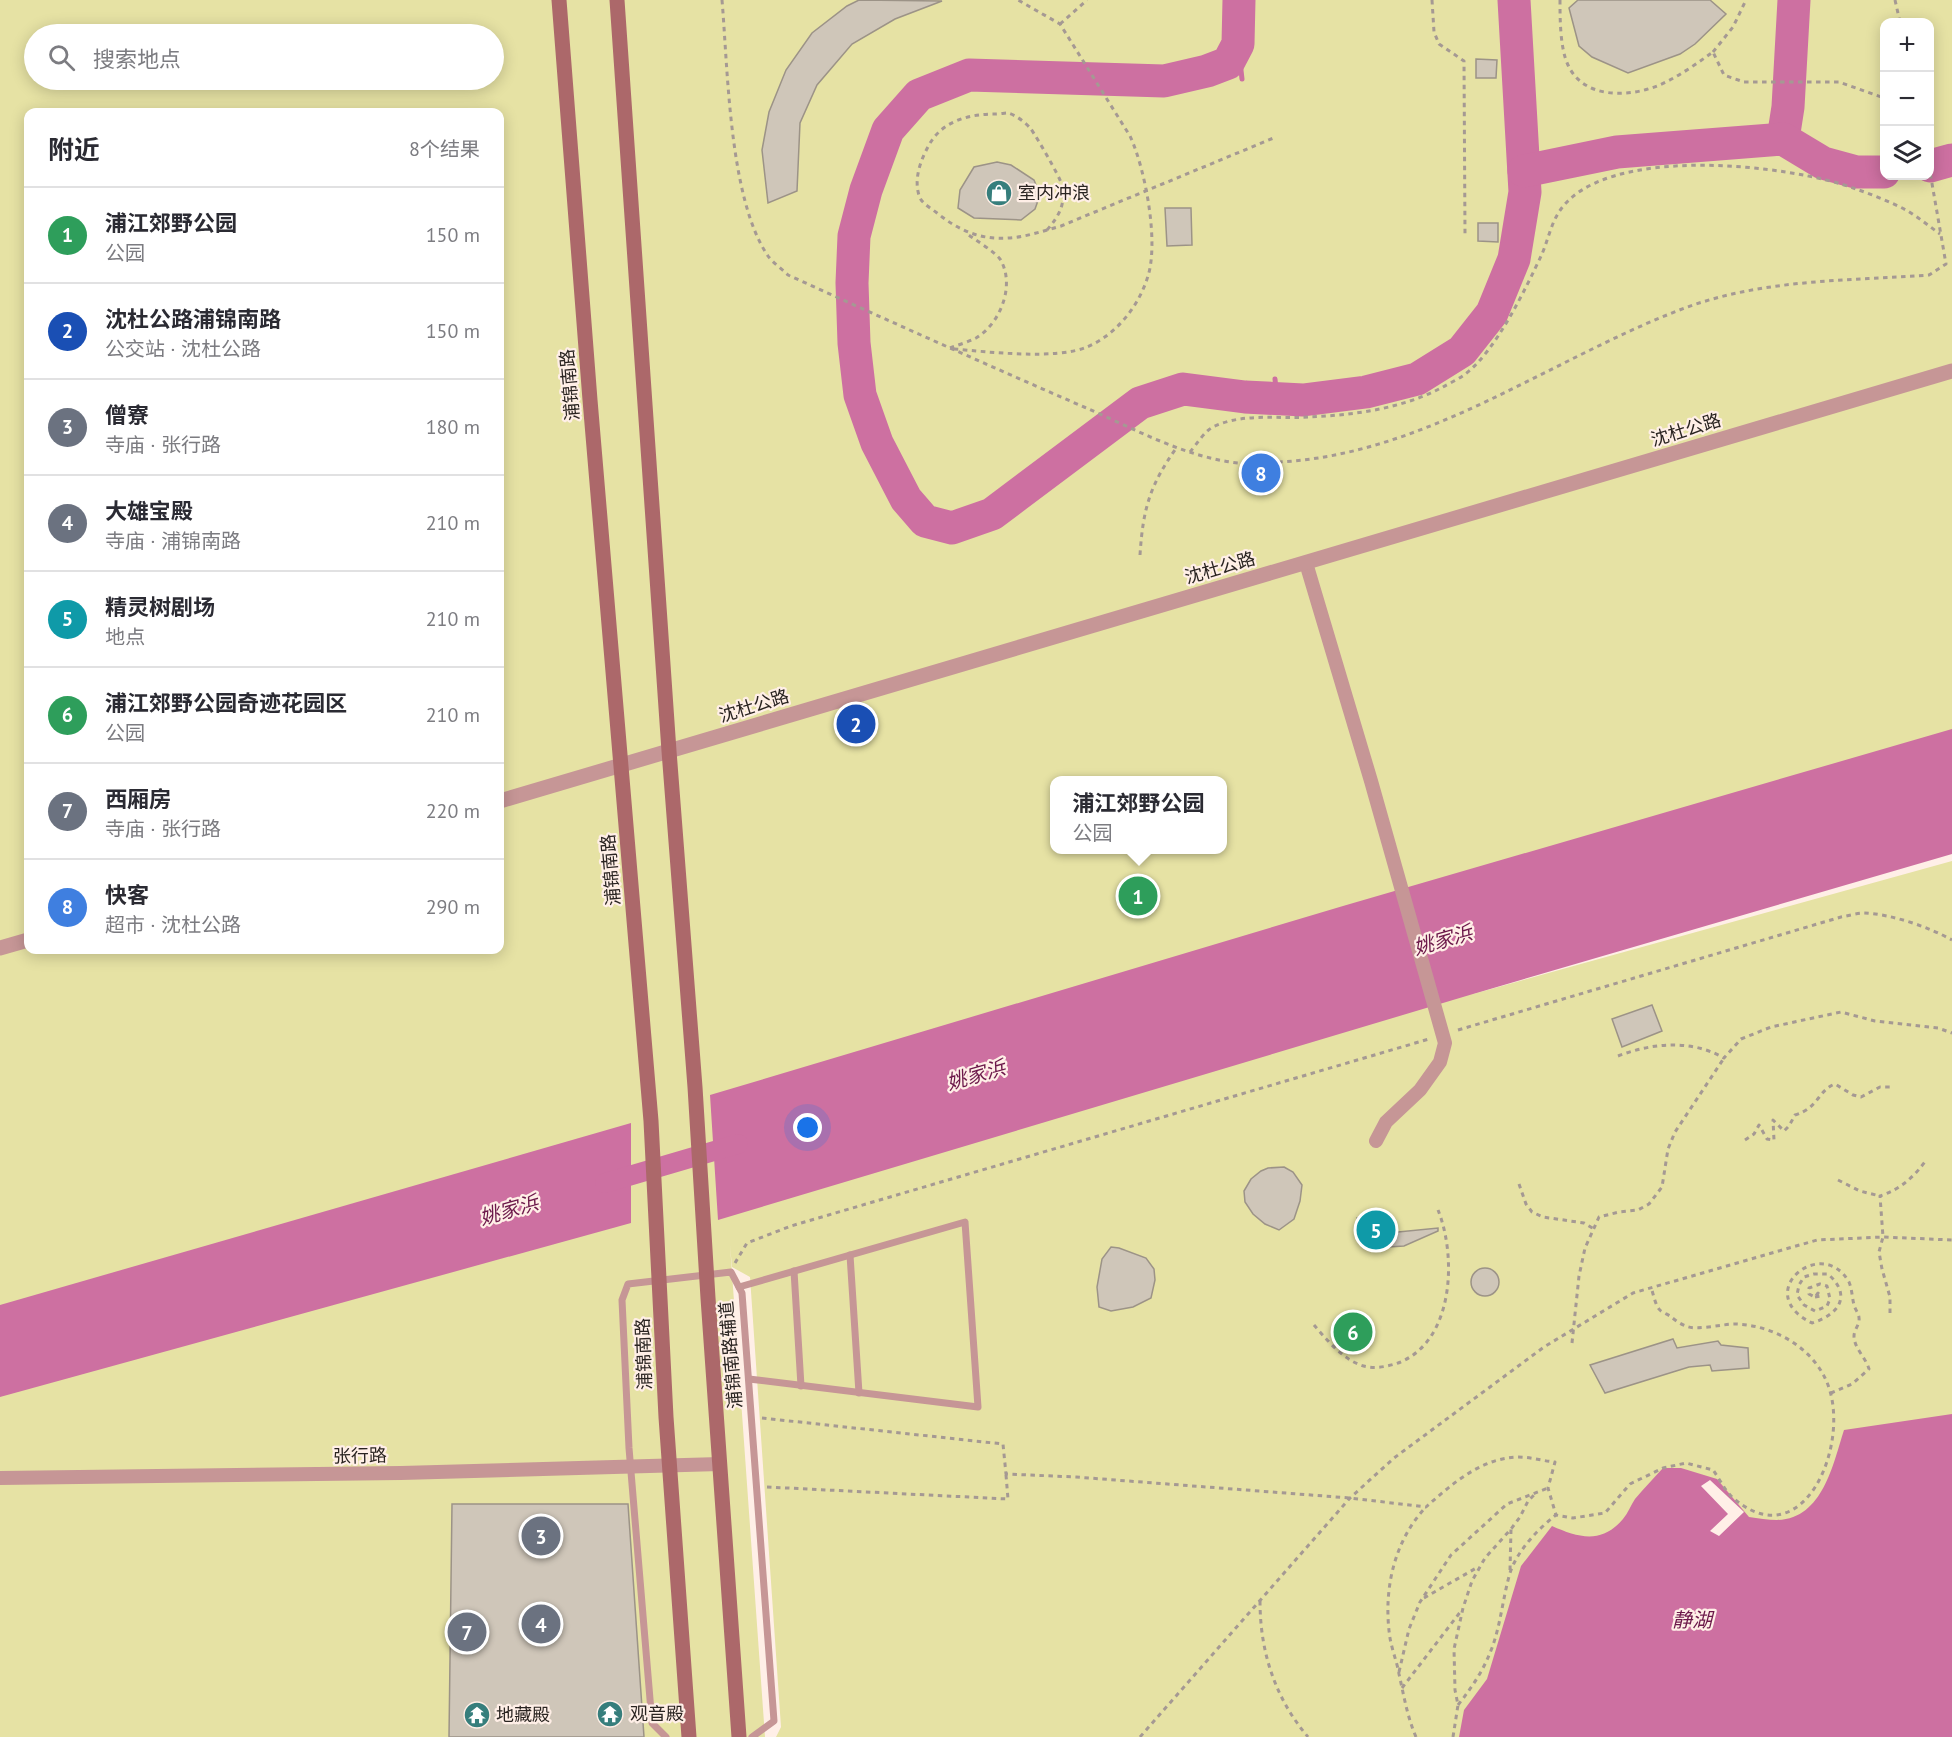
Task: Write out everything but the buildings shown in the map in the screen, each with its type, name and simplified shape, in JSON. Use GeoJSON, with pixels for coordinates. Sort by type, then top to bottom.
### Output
{"type":"FeatureCollection","features":[{"type":"Feature","properties":{"kind":"main road","name":"浦锦南路"},"geometry":{"type":"LineString","coordinates":[[560,0],[590,400],[651,1121],[662,1301],[666,1417],[689,1737]]}},
{"type":"Feature","properties":{"kind":"main road"},"geometry":{"type":"LineString","coordinates":[[617,0],[739,1737]]}},
{"type":"Feature","properties":{"kind":"street","name":"沈杜公路"},"geometry":{"type":"LineString","coordinates":[[504,800],[1952,371]]}},
{"type":"Feature","properties":{"kind":"street"},"geometry":{"type":"LineString","coordinates":[[1306,563],[1445,1043],[1440,1062],[1420,1090],[1386,1122],[1376,1141]]}},
{"type":"Feature","properties":{"kind":"street"},"geometry":{"type":"LineString","coordinates":[[0,948],[24,941]]}},
{"type":"Feature","properties":{"kind":"street","name":"张行路"},"geometry":{"type":"LineString","coordinates":[[0,1478],[402,1473],[720,1464]]}},
{"type":"Feature","properties":{"kind":"lane"},"geometry":{"type":"LineString","coordinates":[[739,1287],[965,1222],[978,1407],[749,1379]]}},
{"type":"Feature","properties":{"kind":"lane"},"geometry":{"type":"LineString","coordinates":[[850,1255],[859,1393]]}},
{"type":"Feature","properties":{"kind":"lane"},"geometry":{"type":"LineString","coordinates":[[794,1271],[801,1386]]}},
{"type":"Feature","properties":{"kind":"lane","name":"浦锦南路辅道"},"geometry":{"type":"LineString","coordinates":[[730,1272],[742,1293],[774,1721],[752,1737]]}},
{"type":"Feature","properties":{"kind":"lane"},"geometry":{"type":"LineString","coordinates":[[666,1737],[652,1723],[631,1465],[622,1300],[628,1284],[730,1272]]}},
{"type":"Feature","properties":{"kind":"path"},"geometry":{"type":"LineString","coordinates":[[722,0],[733,125],[741,184],[750,220],[769,257],[788,275],[1177,447],[1241,464],[1306,460],[1362,450],[1430,427],[1627,333],[1677,311],[1720,296],[1764,287],[1929,275],[1946,264]]}},
{"type":"Feature","properties":{"kind":"path"},"geometry":{"type":"LineString","coordinates":[[950,348],[1030,354],[1086,348],[1106,337],[1126,318],[1148,276],[1152,256],[1146,191],[1138,153],[1130,136],[1060,24],[1018,0]]}},
{"type":"Feature","properties":{"kind":"path"},"geometry":{"type":"LineString","coordinates":[[1060,24],[1087,0]]}},
{"type":"Feature","properties":{"kind":"path"},"geometry":{"type":"LineString","coordinates":[[1432,0],[1434,32],[1439,44],[1464,61],[1465,234]]}},
{"type":"Feature","properties":{"kind":"path"},"geometry":{"type":"LineString","coordinates":[[1560,0],[1560,26],[1567,63],[1576,80],[1594,91],[1624,93],[1657,86],[1713,52],[1733,27],[1746,0]]}},
{"type":"Feature","properties":{"kind":"path"},"geometry":{"type":"LineString","coordinates":[[1895,0],[1899,18]]}},
{"type":"Feature","properties":{"kind":"path"},"geometry":{"type":"LineString","coordinates":[[1713,52],[1724,75],[1744,82],[1839,82],[1880,97]]}},
{"type":"Feature","properties":{"kind":"path"},"geometry":{"type":"LineString","coordinates":[[950,348],[977,337],[992,322],[1006,294],[1006,277],[1000,259],[921,200],[917,183],[921,161],[930,142],[942,129],[956,120],[976,114],[1009,113],[1020,119],[1031,129],[1062,184],[1059,216],[1047,230]]}},
{"type":"Feature","properties":{"kind":"path"},"geometry":{"type":"LineString","coordinates":[[964,232],[982,237],[1007,238],[1047,230],[1276,137]]}},
{"type":"Feature","properties":{"kind":"path"},"geometry":{"type":"LineString","coordinates":[[1190,452],[1212,426],[1238,418],[1309,417],[1354,413],[1397,405],[1439,390],[1466,374],[1491,346],[1515,308],[1558,212],[1573,195],[1612,175],[1638,170],[1693,166],[1750,167],[1811,177],[1855,189],[1906,210],[1941,235]]}},
{"type":"Feature","properties":{"kind":"path"},"geometry":{"type":"LineString","coordinates":[[1930,180],[1946,264]]}},
{"type":"Feature","properties":{"kind":"path"},"geometry":{"type":"LineString","coordinates":[[1946,264],[1952,266]]}},
{"type":"Feature","properties":{"kind":"path"},"geometry":{"type":"LineString","coordinates":[[1140,555],[1142,528],[1149,496],[1159,472],[1177,447]]}},
{"type":"Feature","properties":{"kind":"path"},"geometry":{"type":"LineString","coordinates":[[1454,1032],[1840,917],[1864,913],[1892,918],[1917,924],[1952,940]]}},
{"type":"Feature","properties":{"kind":"path"},"geometry":{"type":"LineString","coordinates":[[1572,1343],[1579,1276],[1585,1248],[1599,1217],[1638,1210],[1649,1204],[1662,1187],[1668,1149],[1675,1132],[1724,1058],[1741,1039],[1771,1027],[1841,1012],[1875,1021],[1938,1028],[1952,1033]]}},
{"type":"Feature","properties":{"kind":"path"},"geometry":{"type":"LineString","coordinates":[[730,1272],[747,1243],[791,1226],[1431,1038]]}},
{"type":"Feature","properties":{"kind":"path"},"geometry":{"type":"LineString","coordinates":[[1618,1056],[1639,1048],[1683,1045],[1724,1058]]}},
{"type":"Feature","properties":{"kind":"path"},"geometry":{"type":"LineString","coordinates":[[1746,1140],[1754,1134],[1759,1125],[1767,1139],[1774,1140],[1773,1120],[1784,1131],[1795,1114],[1807,1111],[1828,1086],[1835,1084],[1861,1097],[1880,1087],[1894,1087]]}},
{"type":"Feature","properties":{"kind":"path"},"geometry":{"type":"LineString","coordinates":[[1838,1180],[1860,1191],[1880,1197],[1895,1192],[1908,1182],[1927,1160]]}},
{"type":"Feature","properties":{"kind":"path"},"geometry":{"type":"LineString","coordinates":[[1519,1184],[1526,1204],[1532,1212],[1543,1217],[1584,1222],[1594,1229]]}},
{"type":"Feature","properties":{"kind":"path"},"geometry":{"type":"LineString","coordinates":[[1880,1197],[1883,1237],[1880,1252],[1890,1297],[1890,1313]]}},
{"type":"Feature","properties":{"kind":"path"},"geometry":{"type":"LineString","coordinates":[[1314,1325],[1335,1348],[1359,1365],[1383,1368],[1408,1359],[1426,1345],[1440,1323],[1447,1293],[1448,1255],[1445,1227],[1438,1210]]}},
{"type":"Feature","properties":{"kind":"path"},"geometry":{"type":"LineString","coordinates":[[1140,1737],[1350,1498],[1394,1458],[1544,1347],[1573,1329],[1633,1293],[1816,1240],[1883,1237],[1952,1240]]}},
{"type":"Feature","properties":{"kind":"path"},"geometry":{"type":"LineString","coordinates":[[1815,1297],[1809,1294],[1809,1288],[1820,1284],[1827,1286],[1830,1299],[1827,1306],[1815,1311],[1804,1305],[1797,1295],[1799,1285],[1804,1278],[1814,1274],[1828,1274],[1839,1287],[1839,1305],[1834,1313],[1825,1319],[1812,1323],[1800,1317],[1792,1309],[1788,1297],[1788,1286],[1792,1276],[1809,1265],[1824,1264],[1842,1271],[1851,1285],[1859,1318],[1854,1336],[1869,1369],[1852,1384],[1831,1393]]}},
{"type":"Feature","properties":{"kind":"path"},"geometry":{"type":"LineString","coordinates":[[1556,1515],[1573,1518],[1605,1513],[1630,1484],[1664,1468],[1686,1463],[1713,1470],[1729,1494],[1747,1509],[1764,1514],[1781,1514],[1800,1506],[1816,1486],[1828,1461],[1834,1437],[1835,1418],[1831,1393],[1818,1364],[1801,1347],[1779,1334],[1738,1324],[1687,1327],[1659,1309],[1651,1287]]}},
{"type":"Feature","properties":{"kind":"path"},"geometry":{"type":"LineString","coordinates":[[756,1486],[1008,1499],[1003,1444],[760,1418]]}},
{"type":"Feature","properties":{"kind":"path"},"geometry":{"type":"LineString","coordinates":[[1416,1737],[1408,1719],[1390,1640],[1388,1614],[1393,1568],[1402,1540],[1414,1520],[1470,1472],[1494,1461],[1517,1457],[1555,1462],[1548,1488],[1556,1515]]}},
{"type":"Feature","properties":{"kind":"path"},"geometry":{"type":"LineString","coordinates":[[1006,1474],[1076,1477],[1350,1498],[1426,1508]]}},
{"type":"Feature","properties":{"kind":"path"},"geometry":{"type":"LineString","coordinates":[[1399,1672],[1409,1629],[1422,1598],[1451,1555],[1507,1503],[1548,1488]]}},
{"type":"Feature","properties":{"kind":"path"},"geometry":{"type":"LineString","coordinates":[[1453,1737],[1458,1705],[1455,1690],[1454,1649],[1472,1581],[1485,1558],[1511,1529],[1528,1501],[1537,1492]]}},
{"type":"Feature","properties":{"kind":"path"},"geometry":{"type":"LineString","coordinates":[[1510,1572],[1530,1541],[1556,1515]]}},
{"type":"Feature","properties":{"kind":"path"},"geometry":{"type":"LineString","coordinates":[[1458,1705],[1482,1672],[1502,1612],[1510,1572],[1511,1529]]}},
{"type":"Feature","properties":{"kind":"path"},"geometry":{"type":"LineString","coordinates":[[1422,1598],[1480,1566]]}},
{"type":"Feature","properties":{"kind":"path"},"geometry":{"type":"LineString","coordinates":[[1260,1599],[1263,1641],[1275,1685],[1285,1706],[1308,1737]]}},
{"type":"Feature","properties":{"kind":"path"},"geometry":{"type":"LineString","coordinates":[[1402,1688],[1463,1608]]}},
{"type":"Feature","properties":{"kind":"shaded area"},"geometry":{"type":"Polygon","coordinates":[[[0,0],[1952,0],[1952,842],[1473,994],[1952,861],[1952,1737],[776,1737],[781,1727],[750,1277],[732,1267],[730,1245],[765,1737],[0,1737],[0,0]]]}},
{"type":"Feature","properties":{"kind":"water"},"geometry":{"type":"Polygon","coordinates":[[[1952,729],[1952,854],[1473,994],[718,1220],[710,1095],[1343,906],[1952,729]]]}},
{"type":"Feature","properties":{"kind":"water"},"geometry":{"type":"Polygon","coordinates":[[[631,1123],[631,1223],[0,1397],[0,1305],[631,1123]]]}},
{"type":"Feature","properties":{"kind":"water","name":"静湖"},"geometry":{"type":"Polygon","coordinates":[[[1952,1414],[1952,1737],[1459,1737],[1464,1710],[1487,1679],[1521,1566],[1552,1526],[1581,1536],[1607,1532],[1623,1519],[1635,1499],[1663,1468],[1681,1468],[1717,1479],[1749,1517],[1777,1520],[1793,1517],[1816,1500],[1824,1487],[1844,1430],[1952,1414]]]}},
{"type":"Feature","properties":{"kind":"pier"},"geometry":{"type":"Polygon","coordinates":[[[1710,1480],[1744,1512],[1719,1536],[1710,1531],[1728,1514],[1701,1486],[1710,1480]]]}},
{"type":"Feature","properties":{"kind":"waterway"},"geometry":{"type":"LineString","coordinates":[[1239,0],[1238,44],[1228,63],[1207,71],[1164,81],[969,75],[919,95],[888,130],[866,190],[854,236],[852,283],[854,343],[860,395],[877,443],[906,499],[925,521],[952,528],[992,514],[1140,403],[1183,389],[1245,397],[1303,400],[1366,392],[1417,379],[1462,351],[1492,313],[1514,259],[1525,192],[1514,0]]}},
{"type":"Feature","properties":{"kind":"waterway"},"geometry":{"type":"LineString","coordinates":[[1783,139],[1788,107],[1794,0]]}},
{"type":"Feature","properties":{"kind":"waterway"},"geometry":{"type":"LineString","coordinates":[[1238,44],[1242,79]]}},
{"type":"Feature","properties":{"kind":"waterway"},"geometry":{"type":"LineString","coordinates":[[1524,171],[1617,152],[1783,139],[1823,163],[1856,172],[1880,172]]}},
{"type":"Feature","properties":{"kind":"waterway"},"geometry":{"type":"LineString","coordinates":[[1934,165],[1952,160]]}},
{"type":"Feature","properties":{"kind":"waterway"},"geometry":{"type":"LineString","coordinates":[[1275,379],[1277,399]]}},
{"type":"Feature","properties":{"kind":"waterway","name":"姚家浜"},"geometry":{"type":"LineString","coordinates":[[605,1183],[738,1144]]}},
{"type":"Feature","properties":{"kind":"place","name":"室内冲浪"},"geometry":{"type":"Point","coordinates":[999,193]}},
{"type":"Feature","properties":{"kind":"place","name":"快客"},"geometry":{"type":"Point","coordinates":[1261,473]}},
{"type":"Feature","properties":{"kind":"place","name":"沈杜公路浦锦南路"},"geometry":{"type":"Point","coordinates":[856,724]}},
{"type":"Feature","properties":{"kind":"place","name":"浦江郊野公园"},"geometry":{"type":"Point","coordinates":[1138,896]}},
{"type":"Feature","properties":{"kind":"place","name":"精灵树剧场"},"geometry":{"type":"Point","coordinates":[1376,1230]}},
{"type":"Feature","properties":{"kind":"place","name":"浦江郊野公园奇迹花园区"},"geometry":{"type":"Point","coordinates":[1353,1332]}},
{"type":"Feature","properties":{"kind":"place","name":"僧寮"},"geometry":{"type":"Point","coordinates":[541,1536]}},
{"type":"Feature","properties":{"kind":"place","name":"大雄宝殿"},"geometry":{"type":"Point","coordinates":[541,1624]}},
{"type":"Feature","properties":{"kind":"place","name":"西厢房"},"geometry":{"type":"Point","coordinates":[467,1632]}},
{"type":"Feature","properties":{"kind":"place","name":"观音殿"},"geometry":{"type":"Point","coordinates":[610,1714]}},
{"type":"Feature","properties":{"kind":"place","name":"地藏殿"},"geometry":{"type":"Point","coordinates":[477,1715]}}]}
